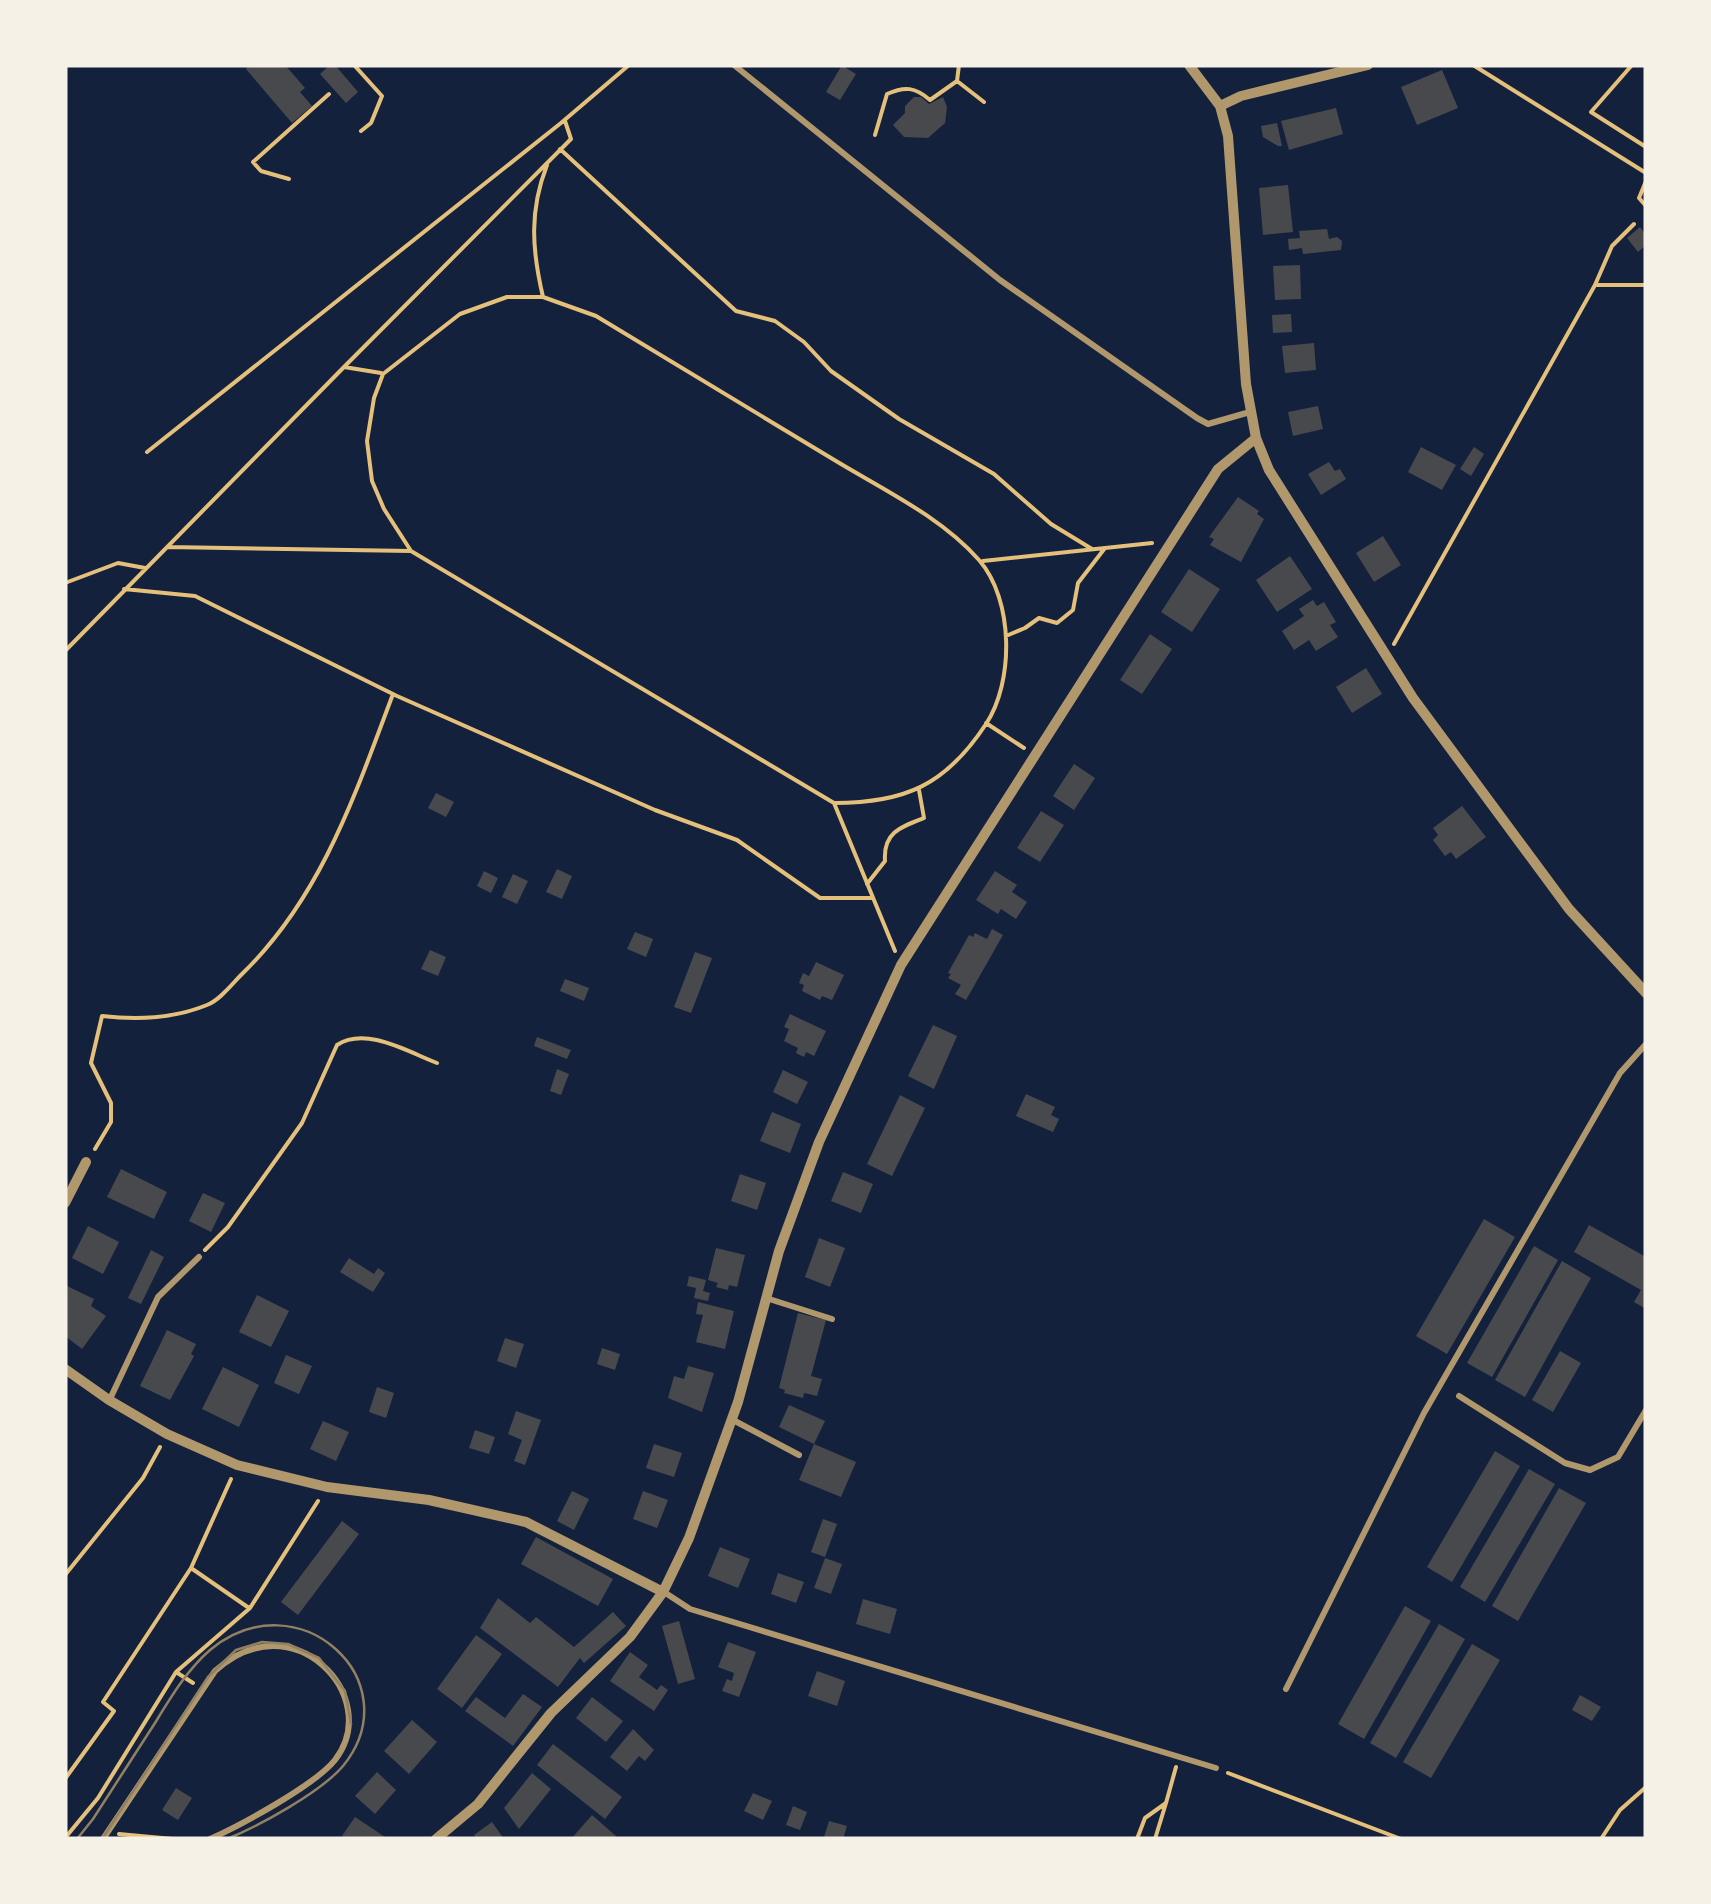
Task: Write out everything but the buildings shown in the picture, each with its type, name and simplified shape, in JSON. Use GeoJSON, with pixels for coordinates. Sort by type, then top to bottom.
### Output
{"type":"FeatureCollection","features":[{"type":"Feature","properties":{"kind":"street"},"geometry":{"type":"LineString","coordinates":[[1189,65],[1220,106],[1228,136],[1250,412],[1256,438],[1286,499],[1382,653],[1569,910],[1646,993]]}},
{"type":"Feature","properties":{"kind":"street"},"geometry":{"type":"LineString","coordinates":[[1220,106],[1241,96],[1368,65]]}},
{"type":"Feature","properties":{"kind":"street"},"geometry":{"type":"LineString","coordinates":[[436,1839],[478,1804],[550,1713],[630,1636],[663,1592],[689,1538],[732,1419],[779,1252],[819,1142],[901,965],[1218,469],[1256,438]]}},
{"type":"Feature","properties":{"kind":"street"},"geometry":{"type":"LineString","coordinates":[[65,1203],[70,1180],[86,1162]]}},
{"type":"Feature","properties":{"kind":"street"},"geometry":{"type":"LineString","coordinates":[[65,1369],[167,1434],[237,1465],[327,1488],[429,1500],[526,1522],[663,1592]]}},
{"type":"Feature","properties":{"kind":"lane"},"geometry":{"type":"LineString","coordinates":[[734,65],[1000,280],[1197,418],[1208,424],[1250,412]]}},
{"type":"Feature","properties":{"kind":"lane"},"geometry":{"type":"LineString","coordinates":[[1286,1689],[1424,1413],[1620,1073],[1646,1044]]}},
{"type":"Feature","properties":{"kind":"lane"},"geometry":{"type":"LineString","coordinates":[[109,1400],[158,1297],[198,1256]]}},
{"type":"Feature","properties":{"kind":"lane"},"geometry":{"type":"LineString","coordinates":[[766,1298],[832,1320]]}},
{"type":"Feature","properties":{"kind":"lane"},"geometry":{"type":"LineString","coordinates":[[1459,1396],[1565,1463],[1590,1470],[1618,1456],[1646,1410]]}},
{"type":"Feature","properties":{"kind":"lane"},"geometry":{"type":"LineString","coordinates":[[732,1419],[798,1455]]}},
{"type":"Feature","properties":{"kind":"lane"},"geometry":{"type":"LineString","coordinates":[[663,1592],[690,1609],[1216,1768]]}},
{"type":"Feature","properties":{"kind":"lane"},"geometry":{"type":"LineString","coordinates":[[103,1839],[215,1671],[250,1648],[275,1645],[302,1651],[327,1669],[342,1692],[348,1726],[343,1746],[334,1760],[307,1783],[210,1839]]}},
{"type":"Feature","properties":{"kind":"path"},"geometry":{"type":"LineString","coordinates":[[354,65],[382,96],[371,123],[361,131]]}},
{"type":"Feature","properties":{"kind":"path"},"geometry":{"type":"LineString","coordinates":[[148,452],[629,65]]}},
{"type":"Feature","properties":{"kind":"path"},"geometry":{"type":"LineString","coordinates":[[875,135],[887,94],[902,87],[918,90],[930,100],[957,81],[959,65]]}},
{"type":"Feature","properties":{"kind":"path"},"geometry":{"type":"LineString","coordinates":[[1473,65],[1646,173]]}},
{"type":"Feature","properties":{"kind":"path"},"geometry":{"type":"LineString","coordinates":[[1632,65],[1591,112],[1646,147]]}},
{"type":"Feature","properties":{"kind":"path"},"geometry":{"type":"LineString","coordinates":[[957,81],[984,102]]}},
{"type":"Feature","properties":{"kind":"path"},"geometry":{"type":"LineString","coordinates":[[289,179],[261,171],[253,162],[330,94]]}},
{"type":"Feature","properties":{"kind":"path"},"geometry":{"type":"LineString","coordinates":[[65,648],[571,139],[565,120]]}},
{"type":"Feature","properties":{"kind":"path"},"geometry":{"type":"LineString","coordinates":[[560,149],[736,311],[775,321],[804,342],[830,371],[914,429],[994,474],[1051,524],[1092,549]]}},
{"type":"Feature","properties":{"kind":"path"},"geometry":{"type":"LineString","coordinates":[[543,297],[536,265],[534,198],[548,160]]}},
{"type":"Feature","properties":{"kind":"path"},"geometry":{"type":"LineString","coordinates":[[1646,181],[1640,198],[1646,206]]}},
{"type":"Feature","properties":{"kind":"path"},"geometry":{"type":"LineString","coordinates":[[1382,653],[1398,642],[1595,285],[1612,246],[1634,224]]}},
{"type":"Feature","properties":{"kind":"path"},"geometry":{"type":"LineString","coordinates":[[1595,285],[1646,285]]}},
{"type":"Feature","properties":{"kind":"path"},"geometry":{"type":"LineString","coordinates":[[543,297],[596,316],[930,518],[981,562],[994,587],[1006,636],[1006,678],[986,724],[951,770],[919,790],[875,803],[834,803],[411,551],[384,509],[372,481],[366,441],[383,374],[460,314],[507,298],[543,297]]}},
{"type":"Feature","properties":{"kind":"path"},"geometry":{"type":"LineString","coordinates":[[344,367],[383,374]]}},
{"type":"Feature","properties":{"kind":"path"},"geometry":{"type":"LineString","coordinates":[[981,562],[1172,542]]}},
{"type":"Feature","properties":{"kind":"path"},"geometry":{"type":"LineString","coordinates":[[168,546],[411,551]]}},
{"type":"Feature","properties":{"kind":"path"},"geometry":{"type":"LineString","coordinates":[[1006,636],[1039,618],[1057,623],[1073,610],[1078,583],[1105,548]]}},
{"type":"Feature","properties":{"kind":"path"},"geometry":{"type":"LineString","coordinates":[[65,583],[118,564],[145,568]]}},
{"type":"Feature","properties":{"kind":"path"},"geometry":{"type":"LineString","coordinates":[[124,588],[195,596],[393,694],[654,810],[738,840],[820,898],[873,898]]}},
{"type":"Feature","properties":{"kind":"path"},"geometry":{"type":"LineString","coordinates":[[86,1162],[112,1122],[111,1103],[91,1063],[102,1016],[143,1021],[211,1004],[252,964],[298,908],[343,827],[393,694]]}},
{"type":"Feature","properties":{"kind":"path"},"geometry":{"type":"LineString","coordinates":[[986,724],[1035,755]]}},
{"type":"Feature","properties":{"kind":"path"},"geometry":{"type":"LineString","coordinates":[[867,884],[885,861],[884,845],[891,834],[924,818],[919,790]]}},
{"type":"Feature","properties":{"kind":"path"},"geometry":{"type":"LineString","coordinates":[[834,803],[901,965]]}},
{"type":"Feature","properties":{"kind":"path"},"geometry":{"type":"LineString","coordinates":[[198,1256],[228,1226],[302,1124],[337,1045],[362,1036],[437,1063]]}},
{"type":"Feature","properties":{"kind":"path"},"geometry":{"type":"LineString","coordinates":[[65,1576],[143,1478],[167,1434]]}},
{"type":"Feature","properties":{"kind":"path"},"geometry":{"type":"LineString","coordinates":[[65,1778],[114,1711],[104,1702],[192,1568],[237,1465]]}},
{"type":"Feature","properties":{"kind":"path"},"geometry":{"type":"LineString","coordinates":[[65,1838],[85,1814],[176,1672],[250,1608],[327,1488]]}},
{"type":"Feature","properties":{"kind":"path"},"geometry":{"type":"LineString","coordinates":[[192,1568],[250,1608]]}},
{"type":"Feature","properties":{"kind":"path"},"geometry":{"type":"LineString","coordinates":[[1155,1839],[1179,1758]]}},
{"type":"Feature","properties":{"kind":"path"},"geometry":{"type":"LineString","coordinates":[[1216,1768],[1400,1839]]}},
{"type":"Feature","properties":{"kind":"path"},"geometry":{"type":"LineString","coordinates":[[1600,1839],[1620,1810],[1646,1787]]}},
{"type":"Feature","properties":{"kind":"path"},"geometry":{"type":"LineString","coordinates":[[1137,1839],[1145,1818],[1166,1803]]}},
{"type":"Feature","properties":{"kind":"path"},"geometry":{"type":"LineString","coordinates":[[85,1814],[122,1836],[174,1839]]}},
{"type":"Feature","properties":{"kind":"tram line"},"geometry":{"type":"LineString","coordinates":[[77,1839],[180,1684],[210,1650],[244,1631],[278,1625],[309,1632],[335,1649],[354,1673],[364,1702],[361,1734],[343,1766],[320,1787],[227,1839]]}},
{"type":"Feature","properties":{"kind":"tram line"},"geometry":{"type":"LineString","coordinates":[[102,1839],[208,1677],[236,1650],[262,1642],[288,1644],[319,1658],[345,1691],[351,1724]]}}]}
